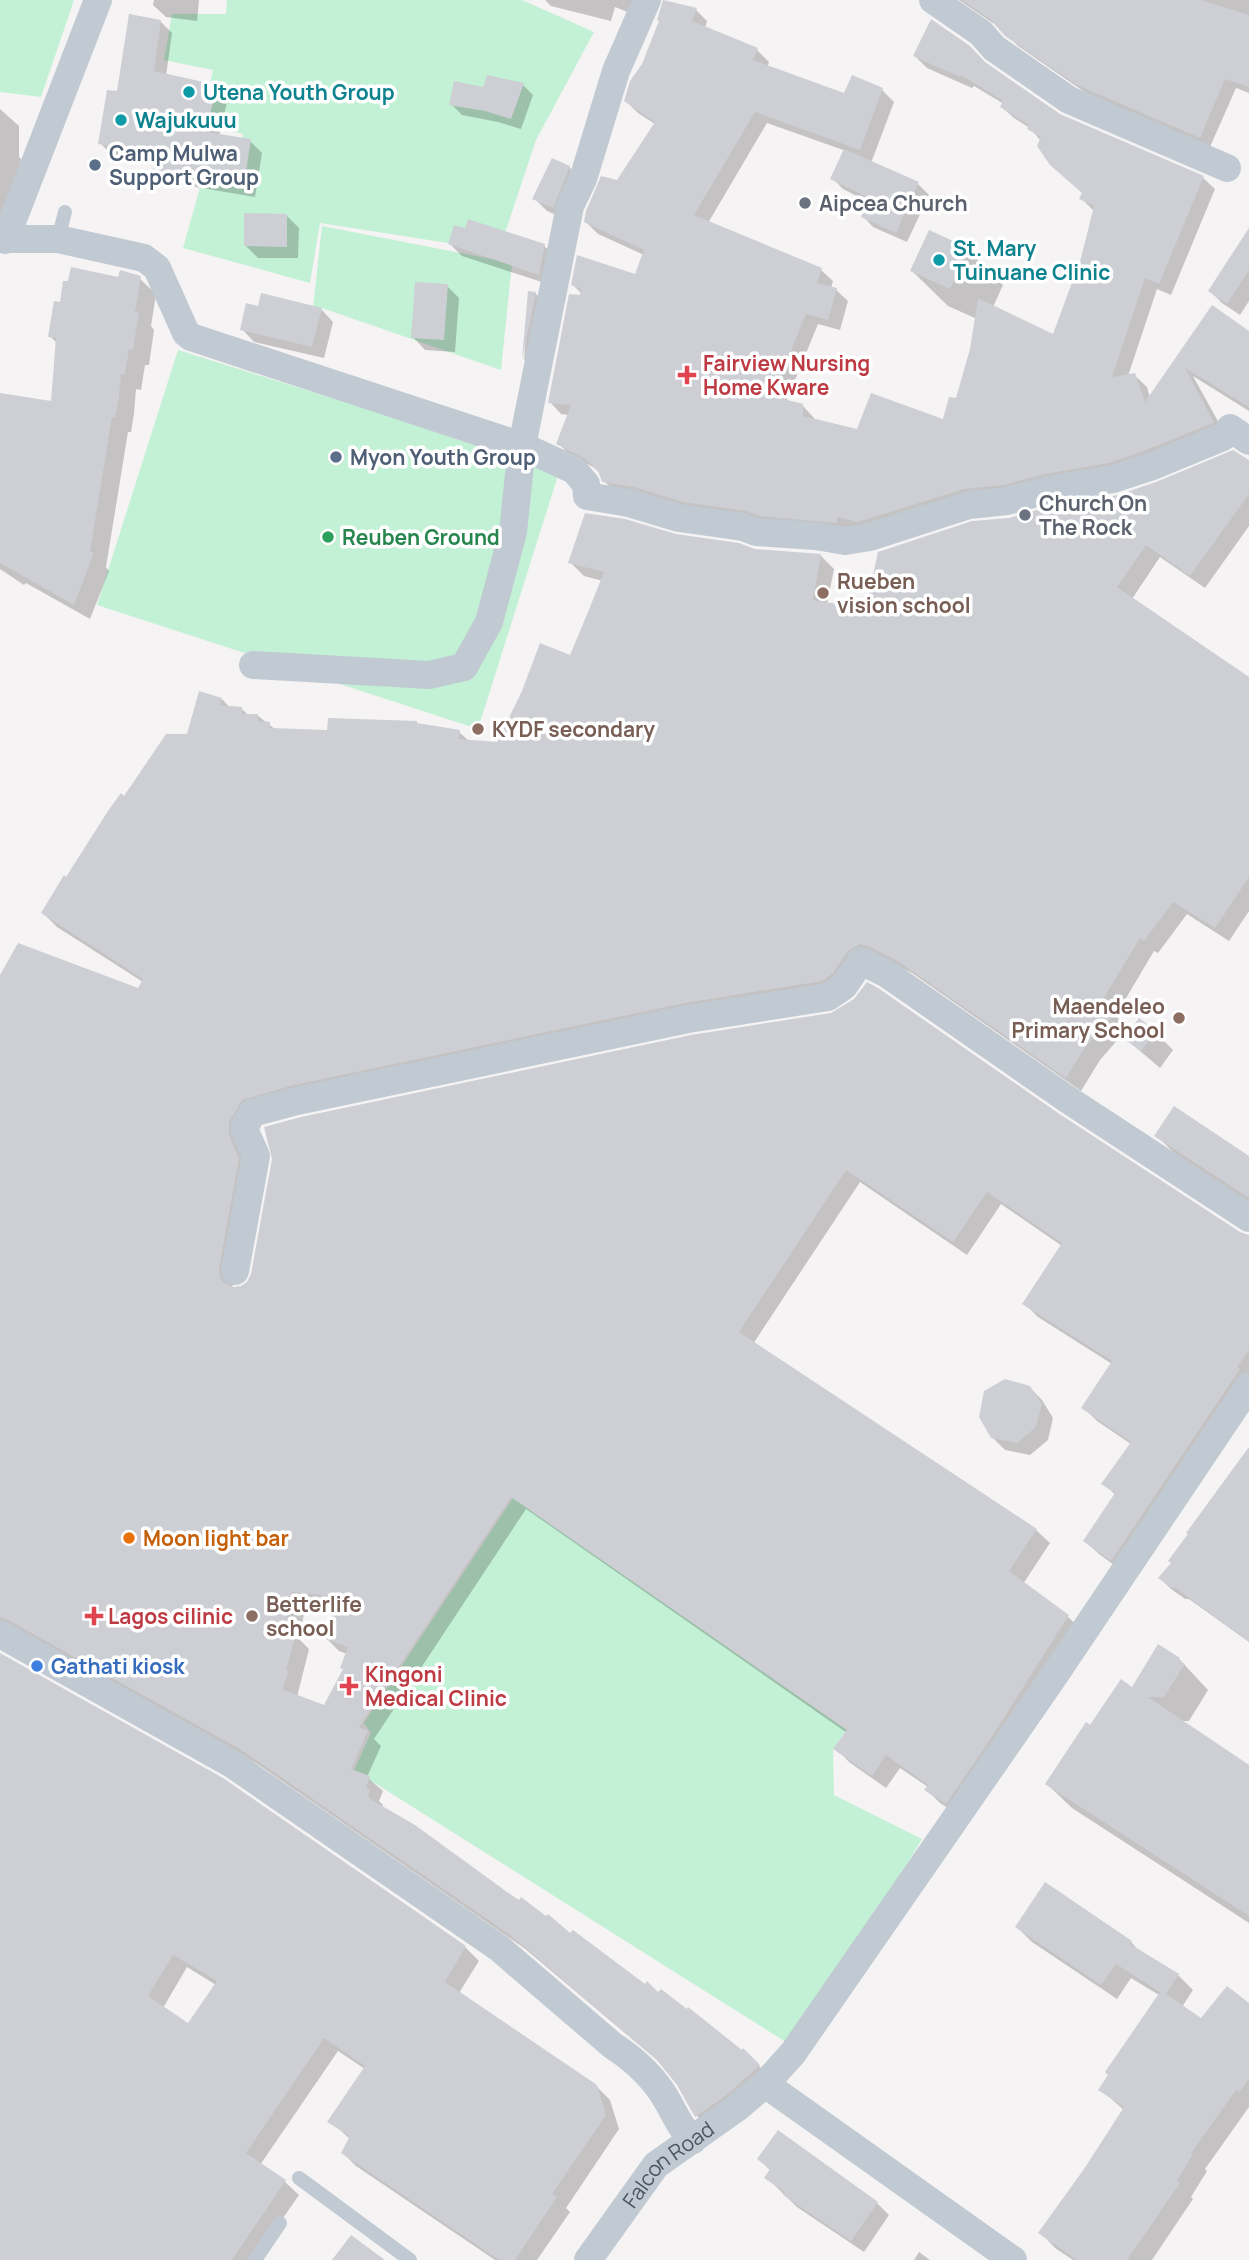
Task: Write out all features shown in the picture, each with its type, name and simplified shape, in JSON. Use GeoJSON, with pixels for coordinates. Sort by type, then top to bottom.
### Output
{"type":"FeatureCollection","features":[{"type":"Feature","properties":{"kind":"street"},"geometry":{"type":"LineString","coordinates":[[3,240],[98,0]]}},
{"type":"Feature","properties":{"kind":"street"},"geometry":{"type":"LineString","coordinates":[[253,665],[429,675],[464,667],[489,622],[509,545],[522,446],[570,205],[583,179],[616,71],[647,0]]}},
{"type":"Feature","properties":{"kind":"street"},"geometry":{"type":"LineString","coordinates":[[933,0],[981,33],[994,48],[1069,100],[1227,168]]}},
{"type":"Feature","properties":{"kind":"street"},"geometry":{"type":"LineString","coordinates":[[3,240],[62,225],[154,264],[186,333],[191,337],[522,446],[574,470],[586,484],[587,496],[629,503],[679,518],[743,527],[756,532],[845,541],[870,537],[969,505],[1007,501],[1048,490],[1113,479],[1223,438],[1230,428],[1249,441]]}},
{"type":"Feature","properties":{"kind":"street"},"geometry":{"type":"LineString","coordinates":[[235,1271],[256,1156],[244,1129],[252,1113],[297,1101],[688,1019],[828,997],[844,986],[861,961],[887,974],[1067,1099],[1249,1218]]}},
{"type":"Feature","properties":{"kind":"street","name":"Falcon Road"},"geometry":{"type":"LineString","coordinates":[[588,2260],[656,2165],[765,2084],[793,2053],[1042,1693],[1249,1386]]}},
{"type":"Feature","properties":{"kind":"street"},"geometry":{"type":"LineString","coordinates":[[0,1634],[232,1764],[499,1948],[612,2045],[630,2057],[655,2082],[670,2104],[683,2131],[693,2140]]}},
{"type":"Feature","properties":{"kind":"street"},"geometry":{"type":"LineString","coordinates":[[765,2084],[1013,2260]]}},
{"type":"Feature","properties":{"kind":"lane"},"geometry":{"type":"LineString","coordinates":[[299,2178],[410,2260]]}},
{"type":"Feature","properties":{"kind":"lane"},"geometry":{"type":"LineString","coordinates":[[255,2260],[280,2223]]}},
{"type":"Feature","properties":{"kind":"green space"},"geometry":{"type":"Polygon","coordinates":[[[0,0],[74,0],[41,97],[0,92],[0,0]]]}},
{"type":"Feature","properties":{"kind":"green space"},"geometry":{"type":"Polygon","coordinates":[[[227,0],[522,0],[594,32],[536,140],[499,251],[320,223],[310,283],[183,248],[201,184],[236,184],[243,134],[201,124],[213,70],[164,60],[172,14],[226,14],[227,0]]]}},
{"type":"Feature","properties":{"kind":"green space"},"geometry":{"type":"Polygon","coordinates":[[[322,226],[512,263],[501,370],[322,308],[313,308],[322,226]]]}},
{"type":"Feature","properties":{"kind":"green space","name":"Reuben Ground"},"geometry":{"type":"Polygon","coordinates":[[[178,350],[560,469],[478,729],[97,605],[178,350]]]}},
{"type":"Feature","properties":{"kind":"green space"},"geometry":{"type":"Polygon","coordinates":[[[513,1498],[847,1730],[833,1749],[834,1795],[922,1839],[797,2049],[354,1770],[371,1733],[364,1723],[513,1498]]]}},
{"type":"Feature","properties":{"kind":"building"},"geometry":{"type":"Polygon","coordinates":[[[663,0],[697,8],[692,21],[758,48],[753,60],[844,93],[852,75],[883,88],[860,150],[755,112],[694,215],[822,268],[817,283],[837,288],[828,320],[806,314],[772,396],[803,404],[803,416],[857,429],[871,393],[943,419],[949,397],[956,398],[970,349],[978,298],[1053,334],[1081,258],[1094,206],[1079,199],[1082,193],[1050,165],[1037,146],[1041,137],[1027,129],[1029,125],[1000,107],[1003,101],[961,75],[960,77],[913,56],[931,19],[970,46],[985,62],[1060,114],[1204,176],[1159,284],[1145,278],[1112,377],[1135,373],[1145,402],[1212,305],[1249,331],[1249,407],[1185,368],[1213,423],[1109,463],[1045,474],[1004,485],[964,489],[858,522],[837,517],[837,523],[760,516],[746,511],[683,502],[634,487],[602,482],[599,473],[586,459],[556,444],[571,405],[548,403],[569,294],[580,295],[581,289],[571,285],[577,255],[635,274],[644,250],[584,222],[601,176],[617,180],[655,122],[624,101],[630,81],[642,64],[659,21],[657,20],[663,0]]]}},
{"type":"Feature","properties":{"kind":"building"},"geometry":{"type":"Polygon","coordinates":[[[962,0],[1201,0],[1249,15],[1249,87],[1225,79],[1200,138],[1077,85],[1005,36],[991,20],[962,0]]]}},
{"type":"Feature","properties":{"kind":"building"},"geometry":{"type":"Polygon","coordinates":[[[129,14],[161,20],[154,71],[217,85],[206,132],[251,139],[244,185],[153,171],[155,154],[98,144],[107,90],[117,91],[129,14]]]}},
{"type":"Feature","properties":{"kind":"building"},"geometry":{"type":"Polygon","coordinates":[[[487,75],[524,83],[511,119],[449,105],[454,81],[483,87],[487,75]]]}},
{"type":"Feature","properties":{"kind":"building"},"geometry":{"type":"Polygon","coordinates":[[[844,149],[919,182],[896,233],[861,217],[869,198],[830,179],[844,149]]]}},
{"type":"Feature","properties":{"kind":"building"},"geometry":{"type":"Polygon","coordinates":[[[552,158],[570,166],[553,208],[532,199],[552,158]]]}},
{"type":"Feature","properties":{"kind":"building"},"geometry":{"type":"Polygon","coordinates":[[[244,213],[287,214],[287,247],[244,246],[244,213]]]}},
{"type":"Feature","properties":{"kind":"building"},"geometry":{"type":"Polygon","coordinates":[[[468,219],[545,244],[539,275],[448,244],[454,225],[465,228],[468,219]]]}},
{"type":"Feature","properties":{"kind":"building"},"geometry":{"type":"Polygon","coordinates":[[[1249,228],[1249,270],[1227,304],[1208,291],[1249,228]]]}},
{"type":"Feature","properties":{"kind":"building","name":"St. Mary Tuinuane Clinic"},"geometry":{"type":"Polygon","coordinates":[[[929,230],[969,248],[950,289],[910,271],[929,230]]]}},
{"type":"Feature","properties":{"kind":"building"},"geometry":{"type":"Polygon","coordinates":[[[71,267],[118,277],[120,270],[141,276],[133,350],[129,349],[125,375],[121,374],[115,417],[112,417],[90,552],[94,553],[74,605],[0,563],[0,393],[51,401],[56,338],[48,337],[54,301],[60,302],[63,281],[68,281],[71,267]]]}},
{"type":"Feature","properties":{"kind":"building"},"geometry":{"type":"Polygon","coordinates":[[[415,282],[448,284],[444,340],[411,338],[415,282]]]}},
{"type":"Feature","properties":{"kind":"building"},"geometry":{"type":"Polygon","coordinates":[[[528,291],[536,292],[522,360],[528,291]]]}},
{"type":"Feature","properties":{"kind":"building"},"geometry":{"type":"Polygon","coordinates":[[[261,293],[322,308],[312,347],[240,330],[246,303],[258,306],[261,293]]]}},
{"type":"Feature","properties":{"kind":"building"},"geometry":{"type":"Polygon","coordinates":[[[1233,450],[1249,460],[1249,494],[1190,576],[1146,545],[1117,587],[1249,677],[1249,877],[1215,928],[1173,902],[1144,941],[1140,938],[1101,1003],[1116,1013],[1086,1046],[1066,1078],[896,960],[860,944],[848,951],[832,974],[822,981],[685,1003],[294,1085],[242,1100],[229,1122],[229,1135],[239,1158],[219,1269],[224,1283],[233,1287],[247,1282],[251,1274],[272,1159],[264,1127],[691,1035],[831,1013],[854,999],[867,982],[1058,1113],[1240,1232],[1249,1235],[1249,1350],[1237,1367],[1240,1369],[1111,1561],[1083,1541],[1115,1493],[1101,1484],[1131,1442],[1081,1408],[1112,1361],[1022,1304],[1062,1243],[987,1192],[953,1242],[846,1170],[739,1332],[1037,1529],[1009,1571],[1069,1615],[946,1804],[924,1790],[928,1785],[886,1755],[872,1776],[833,1749],[847,1730],[511,1497],[359,1727],[368,1731],[351,1769],[370,1776],[366,1788],[370,1789],[370,1799],[415,1825],[519,1900],[521,1897],[546,1916],[548,1914],[570,1933],[573,1930],[645,1984],[647,1981],[658,1992],[661,1989],[687,2009],[688,2007],[742,2050],[743,2048],[760,2065],[728,2094],[695,2117],[677,2085],[656,2059],[509,1934],[240,1749],[0,1617],[0,975],[18,943],[138,988],[143,979],[41,913],[108,811],[121,793],[124,796],[166,734],[187,734],[199,691],[222,698],[220,705],[242,707],[242,714],[258,714],[258,721],[270,722],[270,728],[327,730],[328,718],[417,721],[460,730],[459,739],[497,742],[522,691],[540,643],[570,655],[604,572],[568,563],[585,513],[625,519],[676,534],[739,543],[755,549],[821,554],[813,600],[866,609],[878,552],[972,521],[1009,518],[1052,506],[1118,495],[1233,450]],[[292,1592],[284,1630],[296,1634],[286,1670],[289,1671],[282,1689],[324,1705],[343,1669],[340,1668],[348,1647],[323,1638],[339,1597],[292,1592]]]}},
{"type":"Feature","properties":{"kind":"building"},"geometry":{"type":"Polygon","coordinates":[[[1139,1018],[1156,1031],[1141,1051],[1124,1039],[1139,1018]]]}},
{"type":"Feature","properties":{"kind":"building"},"geometry":{"type":"Polygon","coordinates":[[[1174,1106],[1249,1156],[1249,1198],[1154,1136],[1174,1106]]]}},
{"type":"Feature","properties":{"kind":"building"},"geometry":{"type":"Polygon","coordinates":[[[1005,1379],[1030,1386],[1042,1404],[1036,1427],[1017,1443],[991,1438],[979,1417],[984,1391],[1005,1379]]]}},
{"type":"Feature","properties":{"kind":"building"},"geometry":{"type":"Polygon","coordinates":[[[1249,1447],[1249,1642],[1176,1588],[1158,1578],[1171,1563],[1168,1561],[1188,1534],[1186,1533],[1249,1447]]]}},
{"type":"Feature","properties":{"kind":"building"},"geometry":{"type":"Polygon","coordinates":[[[1158,1644],[1185,1664],[1164,1697],[1148,1697],[1249,1765],[1249,1916],[1045,1784],[1086,1722],[1090,1725],[1121,1679],[1132,1687],[1158,1644]]]}},
{"type":"Feature","properties":{"kind":"building"},"geometry":{"type":"Polygon","coordinates":[[[0,1653],[223,1778],[466,1946],[445,1982],[597,2085],[606,2115],[552,2194],[557,2197],[515,2260],[499,2260],[341,2153],[350,2136],[327,2122],[365,2066],[324,2038],[246,2153],[286,2180],[232,2260],[0,2260],[0,1653]],[[173,1955],[148,1996],[188,2023],[217,1981],[173,1955]]]}},
{"type":"Feature","properties":{"kind":"building"},"geometry":{"type":"Polygon","coordinates":[[[1045,1882],[1132,1941],[1130,1944],[1179,1974],[1166,1994],[1201,2018],[1227,1986],[1249,2003],[1249,2079],[1240,2092],[1236,2090],[1191,2153],[1193,2154],[1177,2181],[1180,2183],[1127,2260],[1077,2260],[1038,2233],[1124,2107],[1098,2090],[1108,2075],[1105,2072],[1160,1992],[1116,1964],[1101,1985],[1015,1927],[1045,1882]]]}},
{"type":"Feature","properties":{"kind":"building"},"geometry":{"type":"Polygon","coordinates":[[[778,2130],[878,2202],[851,2241],[783,2195],[785,2192],[764,2178],[770,2169],[757,2159],[778,2130]]]}},
{"type":"Feature","properties":{"kind":"building"},"geometry":{"type":"Polygon","coordinates":[[[351,2235],[385,2260],[332,2260],[351,2235]]]}},
{"type":"Feature","properties":{"kind":"place","name":"Utena Youth Group"},"geometry":{"type":"Point","coordinates":[189,92]}},
{"type":"Feature","properties":{"kind":"place","name":"Wajukuuu"},"geometry":{"type":"Point","coordinates":[121,120]}},
{"type":"Feature","properties":{"kind":"place","name":"Camp Mulwa Support Group"},"geometry":{"type":"Point","coordinates":[95,165]}},
{"type":"Feature","properties":{"kind":"place","name":"Aipcea Church"},"geometry":{"type":"Point","coordinates":[805,203]}},
{"type":"Feature","properties":{"kind":"place","name":"St. Mary Tuinuane Clinic"},"geometry":{"type":"Point","coordinates":[939,260]}},
{"type":"Feature","properties":{"kind":"place","name":"Fairview Nursing Home Kware"},"geometry":{"type":"Point","coordinates":[687,375]}},
{"type":"Feature","properties":{"kind":"place","name":"Myon Youth Group"},"geometry":{"type":"Point","coordinates":[336,457]}},
{"type":"Feature","properties":{"kind":"place","name":"Church On The Rock"},"geometry":{"type":"Point","coordinates":[1025,515]}},
{"type":"Feature","properties":{"kind":"place","name":"Reuben Ground"},"geometry":{"type":"Point","coordinates":[328,537]}},
{"type":"Feature","properties":{"kind":"place","name":"Rueben vision school"},"geometry":{"type":"Point","coordinates":[823,593]}},
{"type":"Feature","properties":{"kind":"place","name":"KYDF secondary"},"geometry":{"type":"Point","coordinates":[478,729]}},
{"type":"Feature","properties":{"kind":"place","name":"Maendeleo Primary School"},"geometry":{"type":"Point","coordinates":[1179,1018]}},
{"type":"Feature","properties":{"kind":"place","name":"Moon light bar"},"geometry":{"type":"Point","coordinates":[129,1538]}},
{"type":"Feature","properties":{"kind":"place","name":"Lagos cilinic"},"geometry":{"type":"Point","coordinates":[94,1616]}},
{"type":"Feature","properties":{"kind":"place","name":"Betterlife school"},"geometry":{"type":"Point","coordinates":[252,1616]}},
{"type":"Feature","properties":{"kind":"place","name":"Gathati kiosk"},"geometry":{"type":"Point","coordinates":[37,1666]}},
{"type":"Feature","properties":{"kind":"place","name":"Kingoni Medical Clinic"},"geometry":{"type":"Point","coordinates":[349,1686]}}]}
